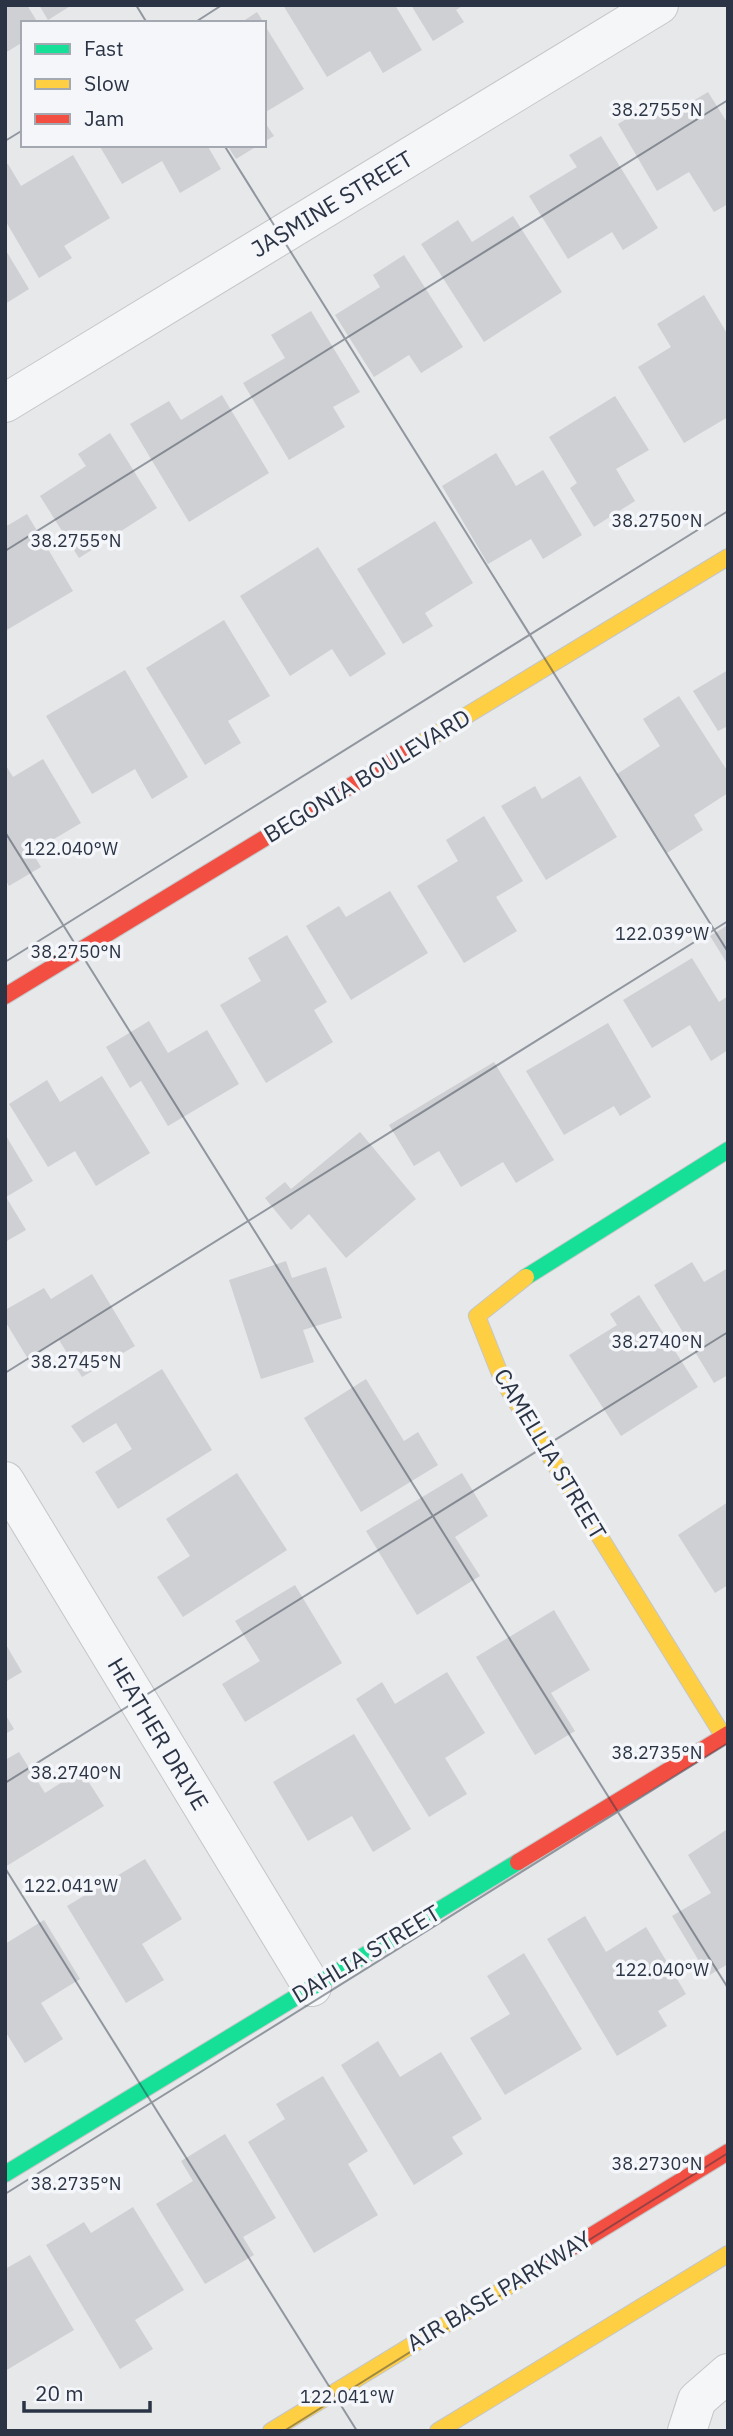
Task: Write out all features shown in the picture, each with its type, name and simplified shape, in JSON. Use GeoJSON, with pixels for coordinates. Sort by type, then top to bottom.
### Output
{"type":"FeatureCollection","features":[{"type":"Feature","properties":{"kind":"street","name":"JASMINE STREET"},"geometry":{"type":"LineString","coordinates":[[5,403],[659,5]]}},
{"type":"Feature","properties":{"kind":"street","name":"BEGONIA BOULEVARD"},"geometry":{"type":"LineString","coordinates":[[5,996],[728,557]]}},
{"type":"Feature","properties":{"kind":"street","name":"CAMELLIA STREET"},"geometry":{"type":"LineString","coordinates":[[726,1735],[502,1380],[477,1315],[536,1269],[728,1150]]}},
{"type":"Feature","properties":{"kind":"street","name":"HEATHER DRIVE"},"geometry":{"type":"LineString","coordinates":[[5,1481],[312,1987]]}},
{"type":"Feature","properties":{"kind":"street","name":"DAHLIA STREET"},"geometry":{"type":"LineString","coordinates":[[5,2174],[726,1735]]}},
{"type":"Feature","properties":{"kind":"street","name":"AIR BASE PARKWAY"},"geometry":{"type":"LineString","coordinates":[[271,2431],[728,2152]]}},
{"type":"Feature","properties":{"kind":"street"},"geometry":{"type":"LineString","coordinates":[[438,2431],[728,2254]]}},
{"type":"Feature","properties":{"kind":"street"},"geometry":{"type":"LineString","coordinates":[[687,2431],[697,2400],[728,2372]]}},
{"type":"Feature","properties":{"kind":"building"},"geometry":{"type":"Polygon","coordinates":[[[5,5],[27,5],[37,21],[21,21],[21,43],[5,53],[5,5]]]}},
{"type":"Feature","properties":{"kind":"building"},"geometry":{"type":"Polygon","coordinates":[[[39,5],[72,5],[48,20],[39,5]]]}},
{"type":"Feature","properties":{"kind":"building"},"geometry":{"type":"Polygon","coordinates":[[[283,5],[395,5],[422,50],[383,73],[370,51],[327,77],[283,5]]]}},
{"type":"Feature","properties":{"kind":"building"},"geometry":{"type":"Polygon","coordinates":[[[411,5],[464,5],[456,10],[464,22],[433,41],[411,5]]]}},
{"type":"Feature","properties":{"kind":"building"},"geometry":{"type":"Polygon","coordinates":[[[257,12],[263,21],[243,21],[257,12]]]}},
{"type":"Feature","properties":{"kind":"building"},"geometry":{"type":"Polygon","coordinates":[[[266,27],[304,89],[266,112],[266,27]]]}},
{"type":"Feature","properties":{"kind":"building"},"geometry":{"type":"Polygon","coordinates":[[[708,92],[728,124],[728,204],[714,212],[689,172],[657,191],[618,124],[658,100],[668,116],[708,92]]]}},
{"type":"Feature","properties":{"kind":"building"},"geometry":{"type":"Polygon","coordinates":[[[266,124],[274,136],[266,141],[266,124]]]}},
{"type":"Feature","properties":{"kind":"building"},"geometry":{"type":"Polygon","coordinates":[[[601,136],[658,228],[623,250],[612,232],[568,259],[529,196],[577,167],[569,155],[601,136]]]}},
{"type":"Feature","properties":{"kind":"building"},"geometry":{"type":"Polygon","coordinates":[[[100,147],[208,147],[221,169],[180,193],[162,161],[122,184],[100,147]]]}},
{"type":"Feature","properties":{"kind":"building"},"geometry":{"type":"Polygon","coordinates":[[[228,147],[256,147],[236,159],[228,147]]]}},
{"type":"Feature","properties":{"kind":"building"},"geometry":{"type":"Polygon","coordinates":[[[73,155],[110,218],[64,246],[72,258],[39,278],[5,220],[5,165],[8,164],[21,186],[73,155]]]}},
{"type":"Feature","properties":{"kind":"building"},"geometry":{"type":"Polygon","coordinates":[[[513,216],[562,292],[484,342],[421,244],[458,220],[472,242],[513,216]]]}},
{"type":"Feature","properties":{"kind":"building"},"geometry":{"type":"Polygon","coordinates":[[[5,249],[29,289],[5,304],[5,249]]]}},
{"type":"Feature","properties":{"kind":"building"},"geometry":{"type":"Polygon","coordinates":[[[404,255],[463,347],[421,373],[409,355],[374,377],[335,315],[380,287],[373,275],[404,255]]]}},
{"type":"Feature","properties":{"kind":"building"},"geometry":{"type":"Polygon","coordinates":[[[704,295],[728,335],[728,417],[684,443],[638,367],[671,347],[657,324],[704,295]]]}},
{"type":"Feature","properties":{"kind":"building"},"geometry":{"type":"Polygon","coordinates":[[[311,311],[360,392],[333,407],[345,427],[289,460],[243,383],[285,358],[271,335],[311,311]]]}},
{"type":"Feature","properties":{"kind":"building"},"geometry":{"type":"Polygon","coordinates":[[[222,395],[269,473],[189,522],[130,424],[169,401],[181,420],[222,395]]]}},
{"type":"Feature","properties":{"kind":"building"},"geometry":{"type":"Polygon","coordinates":[[[615,396],[649,450],[616,469],[635,501],[594,527],[570,488],[577,483],[549,437],[615,396]]]}},
{"type":"Feature","properties":{"kind":"building"},"geometry":{"type":"Polygon","coordinates":[[[110,433],[157,508],[79,558],[40,496],[86,466],[78,454],[110,433]]]}},
{"type":"Feature","properties":{"kind":"building"},"geometry":{"type":"Polygon","coordinates":[[[496,453],[516,486],[543,470],[582,535],[543,559],[531,539],[488,564],[442,486],[496,453]]]}},
{"type":"Feature","properties":{"kind":"building"},"geometry":{"type":"Polygon","coordinates":[[[27,514],[73,591],[5,631],[5,527],[27,514]]]}},
{"type":"Feature","properties":{"kind":"building"},"geometry":{"type":"Polygon","coordinates":[[[435,521],[473,583],[425,613],[433,626],[403,644],[357,569],[435,521]]]}},
{"type":"Feature","properties":{"kind":"building"},"geometry":{"type":"Polygon","coordinates":[[[318,547],[386,654],[350,677],[332,649],[290,676],[240,596],[318,547]]]}},
{"type":"Feature","properties":{"kind":"building"},"geometry":{"type":"Polygon","coordinates":[[[224,620],[270,696],[228,721],[241,743],[205,765],[146,668],[224,620]]]}},
{"type":"Feature","properties":{"kind":"building"},"geometry":{"type":"Polygon","coordinates":[[[125,670],[188,777],[152,799],[135,769],[92,794],[46,716],[125,670]]]}},
{"type":"Feature","properties":{"kind":"building"},"geometry":{"type":"Polygon","coordinates":[[[728,670],[728,726],[718,731],[693,691],[728,670]]]}},
{"type":"Feature","properties":{"kind":"building"},"geometry":{"type":"Polygon","coordinates":[[[679,696],[728,772],[728,793],[694,815],[703,830],[667,853],[617,774],[660,746],[643,719],[679,696]]]}},
{"type":"Feature","properties":{"kind":"building"},"geometry":{"type":"Polygon","coordinates":[[[43,759],[81,823],[32,852],[41,867],[9,886],[5,879],[5,764],[13,777],[43,759]]]}},
{"type":"Feature","properties":{"kind":"building"},"geometry":{"type":"Polygon","coordinates":[[[580,776],[617,837],[546,880],[501,806],[535,786],[542,799],[580,776]]]}},
{"type":"Feature","properties":{"kind":"building"},"geometry":{"type":"Polygon","coordinates":[[[484,816],[523,881],[496,897],[517,931],[464,963],[417,886],[458,861],[446,840],[484,816]]]}},
{"type":"Feature","properties":{"kind":"building"},"geometry":{"type":"Polygon","coordinates":[[[390,891],[428,953],[351,1000],[306,926],[339,906],[346,917],[390,891]]]}},
{"type":"Feature","properties":{"kind":"building"},"geometry":{"type":"Polygon","coordinates":[[[728,925],[728,965],[710,936],[728,925]]]}},
{"type":"Feature","properties":{"kind":"building"},"geometry":{"type":"Polygon","coordinates":[[[287,935],[327,1002],[314,1010],[333,1042],[266,1083],[220,1005],[261,981],[248,958],[287,935]]]}},
{"type":"Feature","properties":{"kind":"building"},"geometry":{"type":"Polygon","coordinates":[[[692,958],[719,1002],[728,996],[728,1050],[711,1061],[690,1025],[652,1048],[623,1000],[692,958]]]}},
{"type":"Feature","properties":{"kind":"building"},"geometry":{"type":"Polygon","coordinates":[[[149,1021],[168,1053],[207,1030],[239,1084],[168,1126],[141,1081],[130,1088],[106,1047],[149,1021]]]}},
{"type":"Feature","properties":{"kind":"building"},"geometry":{"type":"Polygon","coordinates":[[[608,1023],[651,1097],[620,1116],[614,1106],[564,1135],[526,1071],[608,1023]]]}},
{"type":"Feature","properties":{"kind":"building"},"geometry":{"type":"Polygon","coordinates":[[[494,1062],[554,1160],[516,1183],[503,1162],[461,1187],[439,1151],[414,1166],[389,1125],[494,1062]]]}},
{"type":"Feature","properties":{"kind":"building"},"geometry":{"type":"Polygon","coordinates":[[[102,1076],[150,1153],[96,1186],[75,1151],[48,1167],[9,1104],[47,1080],[60,1102],[102,1076]]]}},
{"type":"Feature","properties":{"kind":"building"},"geometry":{"type":"Polygon","coordinates":[[[360,1132],[416,1199],[346,1258],[309,1214],[291,1230],[265,1198],[285,1182],[291,1189],[360,1132]]]}},
{"type":"Feature","properties":{"kind":"building"},"geometry":{"type":"Polygon","coordinates":[[[5,1134],[33,1181],[6,1197],[26,1230],[5,1242],[5,1134]]]}},
{"type":"Feature","properties":{"kind":"building"},"geometry":{"type":"Polygon","coordinates":[[[286,1261],[292,1278],[326,1267],[342,1318],[303,1330],[314,1362],[261,1379],[229,1280],[286,1261]]]}},
{"type":"Feature","properties":{"kind":"building"},"geometry":{"type":"Polygon","coordinates":[[[692,1262],[704,1282],[728,1268],[728,1375],[714,1383],[654,1285],[692,1262]]]}},
{"type":"Feature","properties":{"kind":"building"},"geometry":{"type":"Polygon","coordinates":[[[92,1274],[135,1346],[82,1377],[59,1340],[28,1359],[5,1321],[5,1310],[44,1288],[51,1299],[92,1274]]]}},
{"type":"Feature","properties":{"kind":"building"},"geometry":{"type":"Polygon","coordinates":[[[639,1295],[698,1387],[621,1436],[569,1355],[617,1325],[610,1314],[639,1295]]]}},
{"type":"Feature","properties":{"kind":"building"},"geometry":{"type":"Polygon","coordinates":[[[162,1369],[212,1450],[118,1509],[95,1472],[132,1449],[116,1423],[83,1443],[71,1426],[162,1369]]]}},
{"type":"Feature","properties":{"kind":"building"},"geometry":{"type":"Polygon","coordinates":[[[366,1379],[404,1441],[418,1432],[438,1465],[361,1512],[304,1418],[366,1379]]]}},
{"type":"Feature","properties":{"kind":"building"},"geometry":{"type":"Polygon","coordinates":[[[237,1473],[287,1550],[183,1617],[157,1577],[190,1556],[166,1519],[237,1473]]]}},
{"type":"Feature","properties":{"kind":"building"},"geometry":{"type":"Polygon","coordinates":[[[462,1473],[488,1516],[455,1537],[480,1576],[417,1615],[366,1531],[462,1473]]]}},
{"type":"Feature","properties":{"kind":"building"},"geometry":{"type":"Polygon","coordinates":[[[728,1502],[728,1585],[715,1593],[678,1535],[728,1502]]]}},
{"type":"Feature","properties":{"kind":"building"},"geometry":{"type":"Polygon","coordinates":[[[295,1585],[342,1663],[245,1722],[222,1684],[260,1661],[235,1621],[295,1585]]]}},
{"type":"Feature","properties":{"kind":"building"},"geometry":{"type":"Polygon","coordinates":[[[554,1610],[590,1670],[551,1693],[575,1731],[535,1755],[476,1657],[554,1610]]]}},
{"type":"Feature","properties":{"kind":"building"},"geometry":{"type":"Polygon","coordinates":[[[5,1643],[22,1672],[5,1682],[5,1643]]]}},
{"type":"Feature","properties":{"kind":"building"},"geometry":{"type":"Polygon","coordinates":[[[447,1672],[485,1733],[445,1758],[467,1794],[429,1817],[356,1699],[382,1682],[395,1704],[447,1672]]]}},
{"type":"Feature","properties":{"kind":"building"},"geometry":{"type":"Polygon","coordinates":[[[5,1714],[14,1729],[5,1734],[5,1714]]]}},
{"type":"Feature","properties":{"kind":"building"},"geometry":{"type":"Polygon","coordinates":[[[354,1734],[411,1829],[373,1852],[352,1816],[308,1841],[273,1782],[354,1734]]]}},
{"type":"Feature","properties":{"kind":"building"},"geometry":{"type":"Polygon","coordinates":[[[19,1752],[45,1793],[81,1770],[104,1806],[5,1867],[5,1760],[19,1752]]]}},
{"type":"Feature","properties":{"kind":"building"},"geometry":{"type":"Polygon","coordinates":[[[726,1830],[728,1964],[708,1976],[672,1916],[711,1893],[688,1855],[726,1830]]]}},
{"type":"Feature","properties":{"kind":"building"},"geometry":{"type":"Polygon","coordinates":[[[145,1859],[182,1919],[142,1944],[164,1980],[126,2003],[67,1906],[145,1859]]]}},
{"type":"Feature","properties":{"kind":"building"},"geometry":{"type":"Polygon","coordinates":[[[585,1916],[606,1952],[646,1927],[686,1994],[658,2011],[667,2026],[617,2056],[547,1939],[585,1916]]]}},
{"type":"Feature","properties":{"kind":"building"},"geometry":{"type":"Polygon","coordinates":[[[44,1920],[80,1979],[41,2003],[63,2039],[25,2063],[5,2031],[5,1944],[44,1920]]]}},
{"type":"Feature","properties":{"kind":"building"},"geometry":{"type":"Polygon","coordinates":[[[524,1953],[582,2049],[505,2095],[470,2038],[510,2014],[487,1976],[524,1953]]]}},
{"type":"Feature","properties":{"kind":"building"},"geometry":{"type":"Polygon","coordinates":[[[378,2041],[400,2077],[441,2052],[482,2119],[452,2137],[463,2154],[414,2185],[341,2065],[378,2041]]]}},
{"type":"Feature","properties":{"kind":"building"},"geometry":{"type":"Polygon","coordinates":[[[323,2076],[368,2151],[348,2164],[378,2215],[314,2253],[248,2142],[285,2119],[276,2104],[323,2076]]]}},
{"type":"Feature","properties":{"kind":"building"},"geometry":{"type":"Polygon","coordinates":[[[225,2134],[276,2218],[243,2237],[254,2255],[205,2284],[156,2204],[193,2181],[181,2161],[225,2134]]]}},
{"type":"Feature","properties":{"kind":"building"},"geometry":{"type":"Polygon","coordinates":[[[133,2207],[184,2290],[135,2320],[153,2349],[120,2369],[46,2245],[84,2222],[91,2233],[133,2207]]]}},
{"type":"Feature","properties":{"kind":"building"},"geometry":{"type":"Polygon","coordinates":[[[30,2255],[74,2330],[5,2371],[5,2269],[30,2255]]]}},
{"type":"Feature","properties":{"kind":"traffic: fast"},"geometry":{"type":"LineString","coordinates":[[526,1277],[728,1150]]}},
{"type":"Feature","properties":{"kind":"traffic: fast"},"geometry":{"type":"LineString","coordinates":[[5,2174],[518,1862]]}},
{"type":"Feature","properties":{"kind":"traffic: slow"},"geometry":{"type":"LineString","coordinates":[[408,751],[728,557]]}},
{"type":"Feature","properties":{"kind":"traffic: slow"},"geometry":{"type":"LineString","coordinates":[[526,1277],[477,1316],[502,1379],[724,1737]]}},
{"type":"Feature","properties":{"kind":"traffic: slow"},"geometry":{"type":"LineString","coordinates":[[438,2431],[728,2254]]}},
{"type":"Feature","properties":{"kind":"traffic: slow"},"geometry":{"type":"LineString","coordinates":[[271,2431],[530,2273]]}},
{"type":"Feature","properties":{"kind":"traffic: jam"},"geometry":{"type":"LineString","coordinates":[[5,996],[408,751]]}},
{"type":"Feature","properties":{"kind":"traffic: jam"},"geometry":{"type":"LineString","coordinates":[[518,1862],[728,1734]]}},
{"type":"Feature","properties":{"kind":"traffic: jam"},"geometry":{"type":"LineString","coordinates":[[530,2273],[728,2152]]}}]}
